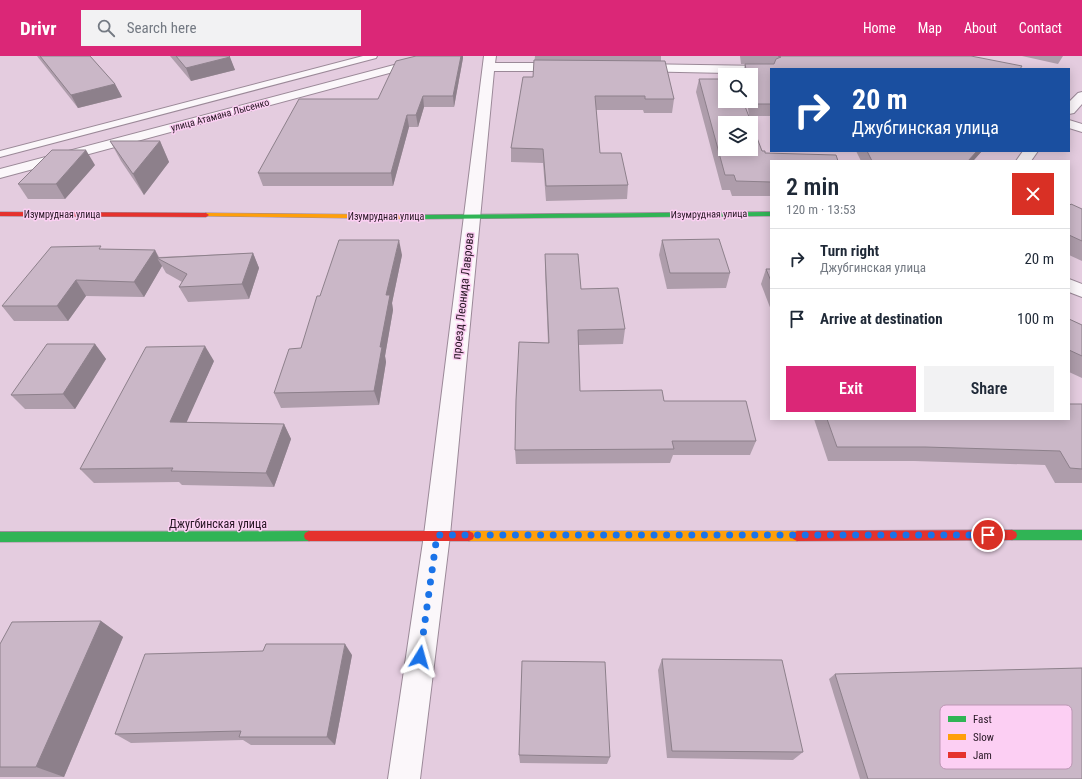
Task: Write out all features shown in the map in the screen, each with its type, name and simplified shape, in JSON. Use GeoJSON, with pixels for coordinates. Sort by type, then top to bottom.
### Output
{"type":"FeatureCollection","features":[{"type":"Feature","properties":{"kind":"street","name":"улица Атамана Лысенко"},"geometry":{"type":"LineString","coordinates":[[0,174],[441,56]]}},
{"type":"Feature","properties":{"kind":"street"},"geometry":{"type":"LineString","coordinates":[[490,61],[577,68]]}},
{"type":"Feature","properties":{"kind":"street","name":"проезд Леонида Лаврова"},"geometry":{"type":"LineString","coordinates":[[404,779],[437,535],[490,61]]}},
{"type":"Feature","properties":{"kind":"street"},"geometry":{"type":"LineString","coordinates":[[624,68],[770,70]]}},
{"type":"Feature","properties":{"kind":"street"},"geometry":{"type":"LineString","coordinates":[[1070,109],[1082,96]]}},
{"type":"Feature","properties":{"kind":"street"},"geometry":{"type":"LineString","coordinates":[[1070,124],[1082,128]]}},
{"type":"Feature","properties":{"kind":"street"},"geometry":{"type":"LineString","coordinates":[[1023,160],[1031,152]]}},
{"type":"Feature","properties":{"kind":"street","name":"Изумрудная улица"},"geometry":{"type":"LineString","coordinates":[[0,214],[472,217],[770,214]]}},
{"type":"Feature","properties":{"kind":"street"},"geometry":{"type":"LineString","coordinates":[[1070,285],[1082,291]]}},
{"type":"Feature","properties":{"kind":"street","name":"Джугбинская улица"},"geometry":{"type":"LineString","coordinates":[[0,537],[1082,535]]}},
{"type":"Feature","properties":{"kind":"lane"},"geometry":{"type":"LineString","coordinates":[[0,154],[373,56]]}},
{"type":"Feature","properties":{"kind":"building"},"geometry":{"type":"Polygon","coordinates":[[[40,56],[90,56],[115,84],[71,95],[40,56]]]}},
{"type":"Feature","properties":{"kind":"building"},"geometry":{"type":"Polygon","coordinates":[[[176,56],[229,56],[230,57],[186,68],[176,56]]]}},
{"type":"Feature","properties":{"kind":"building"},"geometry":{"type":"Polygon","coordinates":[[[416,56],[461,56],[453,96],[423,96],[416,115],[407,115],[391,173],[258,173],[299,99],[378,99],[396,61],[416,56]]]}},
{"type":"Feature","properties":{"kind":"building"},"geometry":{"type":"Polygon","coordinates":[[[778,56],[971,56],[1022,66],[1021,68],[770,68],[770,104],[758,104],[758,68],[746,68],[745,64],[774,64],[776,59],[781,57],[778,56]]]}},
{"type":"Feature","properties":{"kind":"building"},"geometry":{"type":"Polygon","coordinates":[[[534,60],[665,61],[674,99],[645,99],[645,96],[595,96],[600,153],[621,153],[628,185],[546,186],[543,149],[511,148],[523,77],[533,77],[534,60]]]}},
{"type":"Feature","properties":{"kind":"building"},"geometry":{"type":"Polygon","coordinates":[[[699,79],[718,79],[718,108],[746,108],[749,116],[718,116],[718,149],[699,79]]]}},
{"type":"Feature","properties":{"kind":"building"},"geometry":{"type":"Polygon","coordinates":[[[758,140],[762,151],[765,151],[765,153],[836,155],[838,160],[770,160],[770,182],[736,181],[734,175],[725,175],[720,156],[758,156],[758,140]]]}},
{"type":"Feature","properties":{"kind":"building"},"geometry":{"type":"Polygon","coordinates":[[[110,141],[160,141],[133,174],[110,141]]]}},
{"type":"Feature","properties":{"kind":"building"},"geometry":{"type":"Polygon","coordinates":[[[52,150],[86,150],[56,184],[18,184],[52,150]]]}},
{"type":"Feature","properties":{"kind":"building"},"geometry":{"type":"Polygon","coordinates":[[[868,152],[976,152],[969,160],[872,160],[868,152]]]}},
{"type":"Feature","properties":{"kind":"building"},"geometry":{"type":"Polygon","coordinates":[[[1071,204],[1082,209],[1082,241],[1070,235],[1071,204]]]}},
{"type":"Feature","properties":{"kind":"building"},"geometry":{"type":"Polygon","coordinates":[[[719,239],[730,273],[670,273],[662,240],[719,239]]]}},
{"type":"Feature","properties":{"kind":"building"},"geometry":{"type":"Polygon","coordinates":[[[339,240],[399,240],[386,295],[390,295],[380,347],[382,347],[374,391],[274,393],[289,349],[301,348],[317,296],[320,296],[339,240]]]}},
{"type":"Feature","properties":{"kind":"building"},"geometry":{"type":"Polygon","coordinates":[[[101,246],[99,249],[155,250],[134,282],[76,280],[57,306],[2,306],[51,247],[101,246]]]}},
{"type":"Feature","properties":{"kind":"building"},"geometry":{"type":"Polygon","coordinates":[[[253,253],[242,284],[179,287],[187,274],[157,258],[253,253]]]}},
{"type":"Feature","properties":{"kind":"building"},"geometry":{"type":"Polygon","coordinates":[[[545,254],[578,254],[581,289],[618,288],[625,329],[578,330],[580,391],[662,390],[664,401],[746,401],[756,441],[672,441],[674,449],[515,450],[519,342],[549,343],[545,254]]]}},
{"type":"Feature","properties":{"kind":"building"},"geometry":{"type":"Polygon","coordinates":[[[766,269],[770,269],[770,279],[766,269]]]}},
{"type":"Feature","properties":{"kind":"building"},"geometry":{"type":"Polygon","coordinates":[[[1070,319],[1082,325],[1082,356],[1070,350],[1070,319]]]}},
{"type":"Feature","properties":{"kind":"building"},"geometry":{"type":"Polygon","coordinates":[[[47,344],[95,344],[63,394],[11,395],[47,344]]]}},
{"type":"Feature","properties":{"kind":"building"},"geometry":{"type":"Polygon","coordinates":[[[205,346],[170,422],[284,424],[266,473],[171,471],[173,468],[80,469],[146,347],[205,346]]]}},
{"type":"Feature","properties":{"kind":"building"},"geometry":{"type":"Polygon","coordinates":[[[1070,404],[1082,404],[1082,469],[1070,468],[1060,451],[925,447],[837,447],[827,420],[1070,420],[1070,404]]]}},
{"type":"Feature","properties":{"kind":"building"},"geometry":{"type":"Polygon","coordinates":[[[101,621],[36,767],[0,767],[0,644],[12,622],[101,621]]]}},
{"type":"Feature","properties":{"kind":"building"},"geometry":{"type":"Polygon","coordinates":[[[266,644],[345,644],[327,737],[239,737],[241,731],[115,734],[145,654],[263,651],[266,644]]]}},
{"type":"Feature","properties":{"kind":"building"},"geometry":{"type":"Polygon","coordinates":[[[662,659],[782,660],[803,752],[672,751],[662,659]]]}},
{"type":"Feature","properties":{"kind":"building"},"geometry":{"type":"Polygon","coordinates":[[[522,661],[605,662],[610,757],[519,755],[522,661]]]}},
{"type":"Feature","properties":{"kind":"building"},"geometry":{"type":"Polygon","coordinates":[[[1082,668],[1082,779],[868,779],[835,674],[1082,668]]]}},
{"type":"Feature","properties":{"kind":"traffic: fast"},"geometry":{"type":"LineString","coordinates":[[420,217],[770,214]]}},
{"type":"Feature","properties":{"kind":"traffic: fast"},"geometry":{"type":"LineString","coordinates":[[1012,535],[1082,535]]}},
{"type":"Feature","properties":{"kind":"traffic: fast"},"geometry":{"type":"LineString","coordinates":[[0,537],[309,536]]}},
{"type":"Feature","properties":{"kind":"traffic: slow"},"geometry":{"type":"LineString","coordinates":[[206,215],[420,217]]}},
{"type":"Feature","properties":{"kind":"traffic: slow"},"geometry":{"type":"LineString","coordinates":[[469,536],[797,536]]}},
{"type":"Feature","properties":{"kind":"traffic: jam"},"geometry":{"type":"LineString","coordinates":[[0,214],[206,215]]}},
{"type":"Feature","properties":{"kind":"traffic: jam"},"geometry":{"type":"LineString","coordinates":[[797,536],[1012,535]]}},
{"type":"Feature","properties":{"kind":"traffic: jam"},"geometry":{"type":"LineString","coordinates":[[309,536],[469,536]]}},
{"type":"Feature","properties":{"kind":"route"},"geometry":{"type":"LineString","coordinates":[[420,657],[437,535],[988,535]]}}]}
